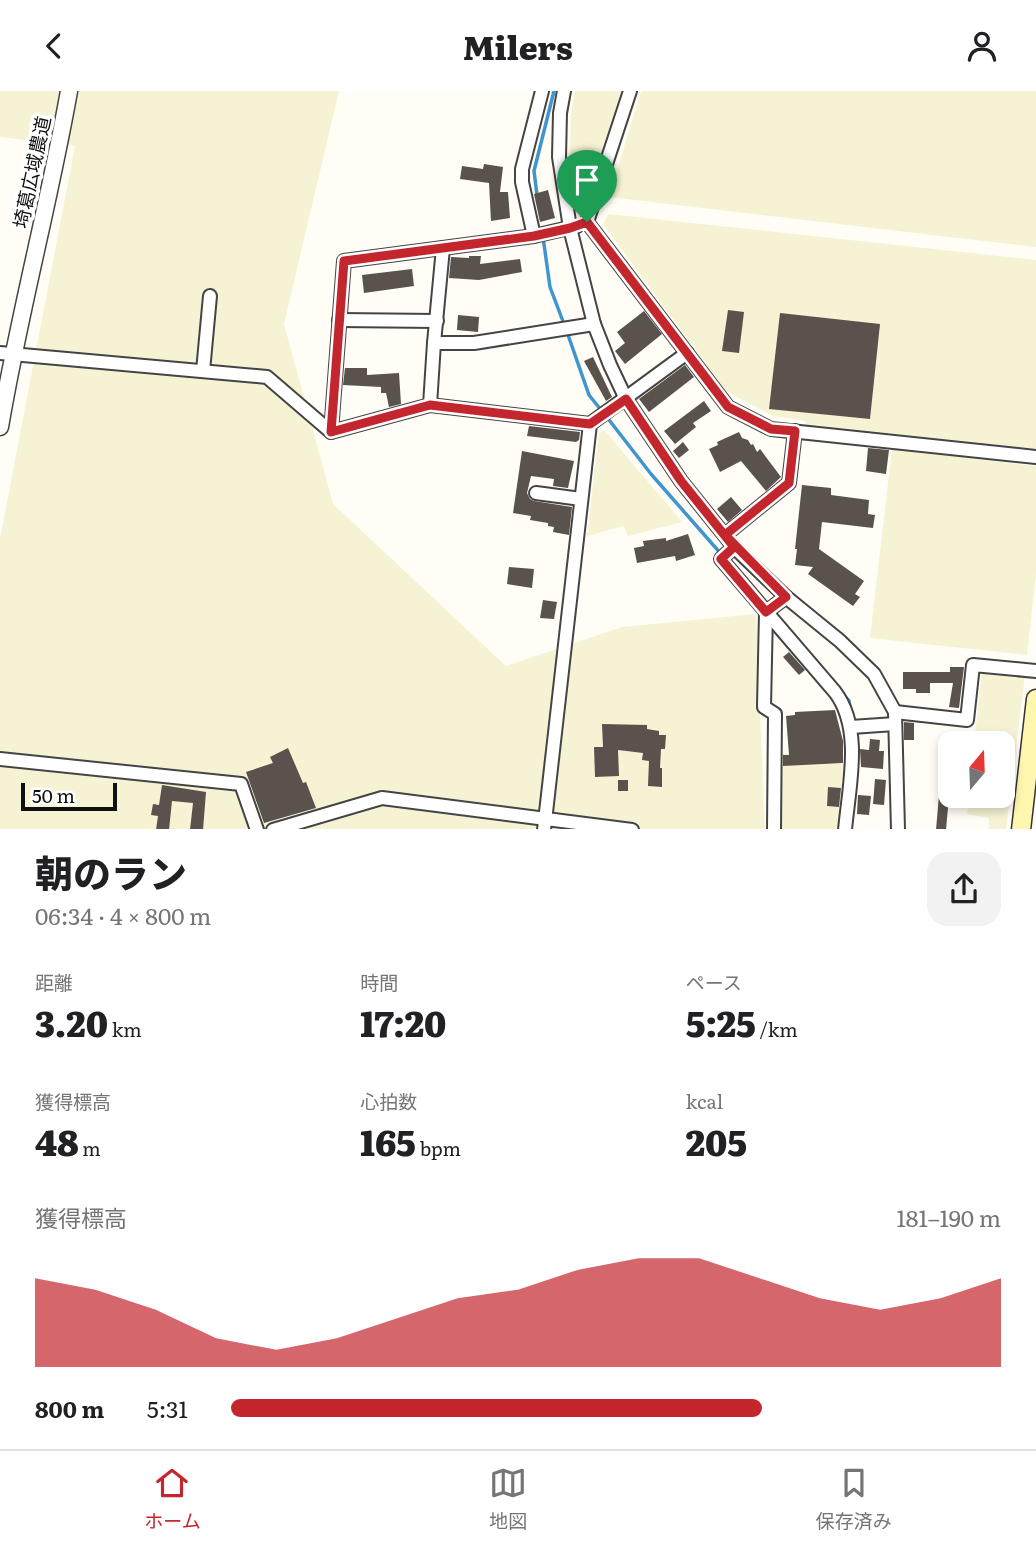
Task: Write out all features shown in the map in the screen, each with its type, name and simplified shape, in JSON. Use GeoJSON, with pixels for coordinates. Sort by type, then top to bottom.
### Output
{"type":"FeatureCollection","features":[{"type":"Feature","properties":{"kind":"main road"},"geometry":{"type":"LineString","coordinates":[[1021,829],[1036,699]]}},
{"type":"Feature","properties":{"kind":"street","name":"埼葛広域農道"},"geometry":{"type":"LineString","coordinates":[[0,427],[6,354],[53,178],[69,91]]}},
{"type":"Feature","properties":{"kind":"street"},"geometry":{"type":"LineString","coordinates":[[534,236],[522,182],[522,169],[542,91]]}},
{"type":"Feature","properties":{"kind":"street"},"geometry":{"type":"LineString","coordinates":[[564,91],[560,113],[559,157],[570,228],[594,324],[626,399],[681,481],[734,547],[786,597],[841,641],[874,674],[895,718],[898,829]]}},
{"type":"Feature","properties":{"kind":"street"},"geometry":{"type":"LineString","coordinates":[[587,222],[630,91]]}},
{"type":"Feature","properties":{"kind":"street"},"geometry":{"type":"LineString","coordinates":[[331,432],[344,261],[534,236],[587,222]]}},
{"type":"Feature","properties":{"kind":"street"},"geometry":{"type":"LineString","coordinates":[[587,222],[728,407],[771,429],[1036,457]]}},
{"type":"Feature","properties":{"kind":"street"},"geometry":{"type":"LineString","coordinates":[[430,405],[443,248]]}},
{"type":"Feature","properties":{"kind":"street"},"geometry":{"type":"LineString","coordinates":[[203,371],[210,296]]}},
{"type":"Feature","properties":{"kind":"street"},"geometry":{"type":"LineString","coordinates":[[339,320],[437,321]]}},
{"type":"Feature","properties":{"kind":"street"},"geometry":{"type":"LineString","coordinates":[[435,343],[474,343],[594,324]]}},
{"type":"Feature","properties":{"kind":"street"},"geometry":{"type":"LineString","coordinates":[[331,432],[430,405],[590,424],[687,353]]}},
{"type":"Feature","properties":{"kind":"street"},"geometry":{"type":"LineString","coordinates":[[6,354],[267,377],[331,432]]}},
{"type":"Feature","properties":{"kind":"street"},"geometry":{"type":"LineString","coordinates":[[545,824],[590,424]]}},
{"type":"Feature","properties":{"kind":"street"},"geometry":{"type":"LineString","coordinates":[[725,535],[789,483],[795,431]]}},
{"type":"Feature","properties":{"kind":"street"},"geometry":{"type":"LineString","coordinates":[[536,493],[581,499]]}},
{"type":"Feature","properties":{"kind":"street"},"geometry":{"type":"LineString","coordinates":[[734,547],[721,559],[841,700],[852,733],[845,829]]}},
{"type":"Feature","properties":{"kind":"street"},"geometry":{"type":"LineString","coordinates":[[766,612],[786,597]]}},
{"type":"Feature","properties":{"kind":"street"},"geometry":{"type":"LineString","coordinates":[[766,612],[764,707],[775,714],[774,829]]}},
{"type":"Feature","properties":{"kind":"street"},"geometry":{"type":"LineString","coordinates":[[851,727],[895,718],[967,720],[973,665],[1036,671]]}},
{"type":"Feature","properties":{"kind":"street"},"geometry":{"type":"LineString","coordinates":[[0,758],[241,784],[257,829]]}},
{"type":"Feature","properties":{"kind":"street"},"geometry":{"type":"LineString","coordinates":[[273,829],[382,798],[545,824],[632,829]]}},
{"type":"Feature","properties":{"kind":"shaded area"},"geometry":{"type":"Polygon","coordinates":[[[0,91],[339,91],[284,324],[333,504],[506,666],[622,627],[756,614],[765,829],[0,829],[0,539],[75,146],[0,137],[0,91]]]}},
{"type":"Feature","properties":{"kind":"shaded area"},"geometry":{"type":"Polygon","coordinates":[[[575,91],[627,91],[585,216],[579,218],[575,208],[570,150],[571,113],[575,91]]]}},
{"type":"Feature","properties":{"kind":"shaded area"},"geometry":{"type":"Polygon","coordinates":[[[641,91],[1036,91],[1036,247],[609,197],[641,91]]]}},
{"type":"Feature","properties":{"kind":"shaded area"},"geometry":{"type":"Polygon","coordinates":[[[608,214],[1036,260],[1036,452],[805,427],[806,421],[773,416],[726,391],[603,224],[608,214]]]}},
{"type":"Feature","properties":{"kind":"shaded area"},"geometry":{"type":"Polygon","coordinates":[[[605,431],[682,522],[628,536],[624,526],[587,536],[599,432],[605,431]]]}},
{"type":"Feature","properties":{"kind":"shaded area"},"geometry":{"type":"Polygon","coordinates":[[[892,449],[1036,466],[1036,574],[1027,655],[870,638],[892,449]]]}},
{"type":"Feature","properties":{"kind":"shaded area"},"geometry":{"type":"Polygon","coordinates":[[[982,670],[1025,675],[1015,756],[1015,731],[975,731],[982,670]]]}},
{"type":"Feature","properties":{"kind":"shaded area"},"geometry":{"type":"Polygon","coordinates":[[[824,753],[825,764],[849,764],[844,829],[779,829],[779,754],[824,753]]]}},
{"type":"Feature","properties":{"kind":"shaded area"},"geometry":{"type":"Polygon","coordinates":[[[968,809],[1008,809],[1006,829],[989,829],[989,818],[967,814],[968,809]]]}},
{"type":"Feature","properties":{"kind":"building"},"geometry":{"type":"Polygon","coordinates":[[[484,164],[503,167],[500,192],[508,192],[510,218],[491,221],[489,183],[460,179],[462,166],[483,169],[484,164]]]}},
{"type":"Feature","properties":{"kind":"building"},"geometry":{"type":"Polygon","coordinates":[[[548,190],[555,218],[540,222],[534,194],[548,190]]]}},
{"type":"Feature","properties":{"kind":"building"},"geometry":{"type":"Polygon","coordinates":[[[481,256],[480,264],[520,259],[522,272],[479,280],[449,278],[451,257],[481,256]]]}},
{"type":"Feature","properties":{"kind":"building"},"geometry":{"type":"Polygon","coordinates":[[[412,269],[414,286],[364,293],[362,275],[412,269]]]}},
{"type":"Feature","properties":{"kind":"building"},"geometry":{"type":"Polygon","coordinates":[[[728,310],[744,312],[739,353],[722,351],[728,310]]]}},
{"type":"Feature","properties":{"kind":"building"},"geometry":{"type":"Polygon","coordinates":[[[644,311],[662,334],[625,364],[615,351],[625,343],[617,332],[644,311]]]}},
{"type":"Feature","properties":{"kind":"building"},"geometry":{"type":"Polygon","coordinates":[[[780,313],[880,324],[870,419],[769,409],[780,313]]]}},
{"type":"Feature","properties":{"kind":"building"},"geometry":{"type":"Polygon","coordinates":[[[458,315],[479,317],[478,332],[457,330],[458,315]]]}},
{"type":"Feature","properties":{"kind":"building"},"geometry":{"type":"Polygon","coordinates":[[[593,357],[612,397],[606,401],[584,361],[593,357]]]}},
{"type":"Feature","properties":{"kind":"building"},"geometry":{"type":"Polygon","coordinates":[[[685,365],[694,377],[649,412],[639,399],[685,365]]]}},
{"type":"Feature","properties":{"kind":"building"},"geometry":{"type":"Polygon","coordinates":[[[345,368],[367,368],[367,375],[399,373],[401,404],[389,407],[386,393],[381,393],[381,387],[343,385],[345,368]]]}},
{"type":"Feature","properties":{"kind":"building"},"geometry":{"type":"Polygon","coordinates":[[[704,401],[711,411],[693,423],[696,427],[675,444],[664,431],[704,401]]]}},
{"type":"Feature","properties":{"kind":"building"},"geometry":{"type":"Polygon","coordinates":[[[529,426],[580,432],[579,440],[576,442],[527,436],[529,426]]]}},
{"type":"Feature","properties":{"kind":"building"},"geometry":{"type":"Polygon","coordinates":[[[739,432],[742,438],[753,444],[757,452],[760,449],[781,477],[766,491],[741,461],[720,472],[709,449],[718,445],[717,442],[739,432]]]}},
{"type":"Feature","properties":{"kind":"building"},"geometry":{"type":"Polygon","coordinates":[[[683,442],[689,450],[679,458],[673,451],[683,442]]]}},
{"type":"Feature","properties":{"kind":"building"},"geometry":{"type":"Polygon","coordinates":[[[868,448],[889,450],[886,474],[866,471],[868,448]]]}},
{"type":"Feature","properties":{"kind":"building"},"geometry":{"type":"Polygon","coordinates":[[[522,451],[574,461],[568,488],[553,486],[554,479],[531,476],[527,493],[534,501],[572,507],[569,535],[553,532],[554,527],[548,526],[548,523],[530,520],[531,516],[513,513],[522,451]]]}},
{"type":"Feature","properties":{"kind":"building"},"geometry":{"type":"Polygon","coordinates":[[[802,485],[831,488],[831,495],[869,500],[868,514],[875,515],[873,528],[822,522],[819,549],[864,581],[855,594],[860,597],[853,606],[808,574],[813,567],[795,565],[802,485]]]}},
{"type":"Feature","properties":{"kind":"building"},"geometry":{"type":"Polygon","coordinates":[[[731,497],[742,510],[728,522],[717,509],[731,497]]]}},
{"type":"Feature","properties":{"kind":"building"},"geometry":{"type":"Polygon","coordinates":[[[688,534],[695,555],[676,561],[675,556],[637,563],[634,548],[644,546],[643,541],[666,538],[666,541],[688,534]]]}},
{"type":"Feature","properties":{"kind":"building"},"geometry":{"type":"Polygon","coordinates":[[[509,567],[534,569],[532,588],[507,584],[509,567]]]}},
{"type":"Feature","properties":{"kind":"building"},"geometry":{"type":"Polygon","coordinates":[[[543,600],[557,602],[554,619],[540,618],[543,600]]]}},
{"type":"Feature","properties":{"kind":"building"},"geometry":{"type":"Polygon","coordinates":[[[789,652],[805,670],[799,675],[783,657],[789,652]]]}},
{"type":"Feature","properties":{"kind":"building"},"geometry":{"type":"Polygon","coordinates":[[[950,667],[964,667],[959,708],[949,707],[953,683],[930,683],[930,693],[903,689],[903,672],[950,672],[950,667]]]}},
{"type":"Feature","properties":{"kind":"building"},"geometry":{"type":"Polygon","coordinates":[[[835,710],[843,741],[843,763],[783,766],[783,755],[789,755],[786,716],[795,715],[795,712],[835,710]]]}},
{"type":"Feature","properties":{"kind":"building"},"geometry":{"type":"Polygon","coordinates":[[[904,722],[914,723],[914,740],[904,740],[904,722]]]}},
{"type":"Feature","properties":{"kind":"building"},"geometry":{"type":"Polygon","coordinates":[[[602,724],[647,725],[647,729],[659,731],[659,735],[666,735],[665,749],[661,749],[662,787],[648,786],[649,761],[642,760],[643,753],[618,750],[619,776],[595,777],[594,747],[603,747],[602,724]]]}},
{"type":"Feature","properties":{"kind":"building"},"geometry":{"type":"Polygon","coordinates":[[[870,739],[880,740],[879,751],[884,751],[883,769],[861,767],[860,749],[869,750],[870,739]]]}},
{"type":"Feature","properties":{"kind":"building"},"geometry":{"type":"Polygon","coordinates":[[[288,748],[316,808],[264,823],[246,772],[273,763],[270,757],[288,748]]]}},
{"type":"Feature","properties":{"kind":"building"},"geometry":{"type":"Polygon","coordinates":[[[875,779],[886,780],[884,805],[873,804],[875,779]]]}},
{"type":"Feature","properties":{"kind":"building"},"geometry":{"type":"Polygon","coordinates":[[[618,780],[628,780],[628,791],[618,791],[618,780]]]}},
{"type":"Feature","properties":{"kind":"building"},"geometry":{"type":"Polygon","coordinates":[[[162,785],[206,792],[203,829],[190,829],[193,803],[172,801],[169,829],[156,829],[158,816],[151,815],[153,804],[159,805],[162,785]]]}},
{"type":"Feature","properties":{"kind":"building"},"geometry":{"type":"Polygon","coordinates":[[[828,787],[841,788],[839,807],[827,806],[828,787]]]}},
{"type":"Feature","properties":{"kind":"building"},"geometry":{"type":"Polygon","coordinates":[[[858,795],[871,796],[869,815],[857,814],[858,795]]]}},
{"type":"Feature","properties":{"kind":"building"},"geometry":{"type":"Polygon","coordinates":[[[938,807],[938,809],[948,809],[946,829],[936,829],[938,807]]]}},
{"type":"Feature","properties":{"kind":"waterway"},"geometry":{"type":"LineString","coordinates":[[537,195],[534,171],[554,91]]}},
{"type":"Feature","properties":{"kind":"waterway"},"geometry":{"type":"LineString","coordinates":[[543,237],[550,287],[564,324]]}},
{"type":"Feature","properties":{"kind":"waterway"},"geometry":{"type":"LineString","coordinates":[[567,332],[589,395],[601,410]]}},
{"type":"Feature","properties":{"kind":"waterway"},"geometry":{"type":"LineString","coordinates":[[606,416],[651,474],[722,555]]}},
{"type":"Feature","properties":{"kind":"waterway"},"geometry":{"type":"LineString","coordinates":[[842,693],[849,701],[850,707]]}},
{"type":"Feature","properties":{"kind":"route"},"geometry":{"type":"LineString","coordinates":[[587,222],[728,407],[771,429],[795,431],[789,483],[725,535],[786,597],[766,612],[721,559],[734,547],[681,481],[626,399],[590,424],[430,405],[331,432],[344,261],[534,236],[587,222]]}}]}
